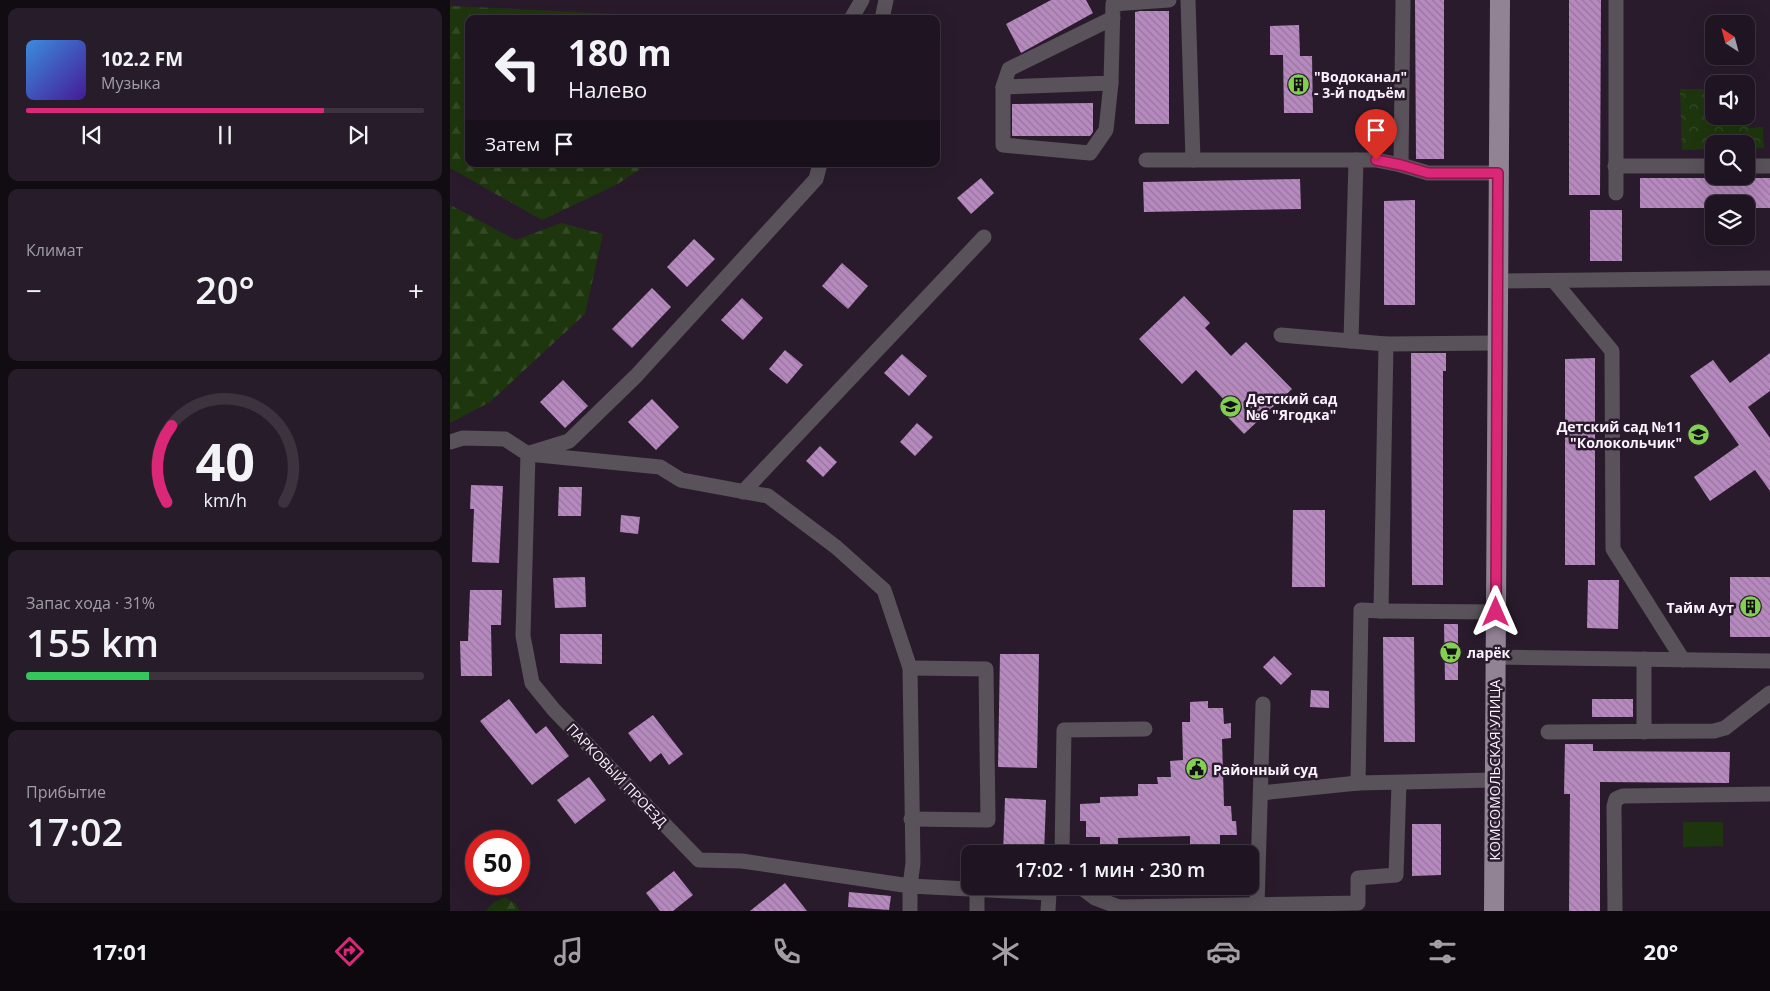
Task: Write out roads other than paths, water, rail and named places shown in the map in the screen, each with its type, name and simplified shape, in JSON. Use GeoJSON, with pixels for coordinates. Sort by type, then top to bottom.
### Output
{"type":"FeatureCollection","features":[{"type":"Feature","properties":{"kind":"main road","name":"КОМСОМОЛЬСКАЯ УЛИЦА"},"geometry":{"type":"LineString","coordinates":[[1494,911],[1500,0]]}},
{"type":"Feature","properties":{"kind":"street"},"geometry":{"type":"LineString","coordinates":[[853,15],[862,0]]}},
{"type":"Feature","properties":{"kind":"street"},"geometry":{"type":"LineString","coordinates":[[883,15],[886,0]]}},
{"type":"Feature","properties":{"kind":"street"},"geometry":{"type":"LineString","coordinates":[[1113,18],[1008,69],[1003,87],[1003,145],[1090,153],[1106,130],[1111,83],[1113,18],[1113,4],[1169,0]]}},
{"type":"Feature","properties":{"kind":"street"},"geometry":{"type":"LineString","coordinates":[[1188,0],[1194,160]]}},
{"type":"Feature","properties":{"kind":"street"},"geometry":{"type":"LineString","coordinates":[[1401,165],[1403,0]]}},
{"type":"Feature","properties":{"kind":"street"},"geometry":{"type":"LineString","coordinates":[[1616,0],[1616,193]]}},
{"type":"Feature","properties":{"kind":"street"},"geometry":{"type":"LineString","coordinates":[[1003,87],[1111,83]]}},
{"type":"Feature","properties":{"kind":"street"},"geometry":{"type":"LineString","coordinates":[[1146,160],[1376,160],[1428,173],[1498,173]]}},
{"type":"Feature","properties":{"kind":"street"},"geometry":{"type":"LineString","coordinates":[[1351,341],[1356,160]]}},
{"type":"Feature","properties":{"kind":"street"},"geometry":{"type":"LineString","coordinates":[[1615,166],[1705,166]]}},
{"type":"Feature","properties":{"kind":"street"},"geometry":{"type":"LineString","coordinates":[[1755,166],[1770,166]]}},
{"type":"Feature","properties":{"kind":"street"},"geometry":{"type":"LineString","coordinates":[[528,454],[569,441],[636,376],[816,179],[819,167]]}},
{"type":"Feature","properties":{"kind":"street"},"geometry":{"type":"LineString","coordinates":[[743,492],[984,237]]}},
{"type":"Feature","properties":{"kind":"street"},"geometry":{"type":"LineString","coordinates":[[1498,281],[1770,278]]}},
{"type":"Feature","properties":{"kind":"street"},"geometry":{"type":"LineString","coordinates":[[1554,281],[1612,350],[1613,549],[1683,660]]}},
{"type":"Feature","properties":{"kind":"street"},"geometry":{"type":"LineString","coordinates":[[1281,334],[1386,344],[1497,342]]}},
{"type":"Feature","properties":{"kind":"street"},"geometry":{"type":"LineString","coordinates":[[1381,611],[1386,344]]}},
{"type":"Feature","properties":{"kind":"street"},"geometry":{"type":"LineString","coordinates":[[450,442],[463,438],[504,439],[528,454],[660,467],[681,480],[768,496],[836,547],[884,590],[910,668],[913,863],[910,886],[910,911]]}},
{"type":"Feature","properties":{"kind":"street","name":"ПАРКОВЫЙ ПРОЕЗД"},"geometry":{"type":"LineString","coordinates":[[528,454],[523,636],[532,683],[554,710],[699,860],[742,861],[910,886],[961,889]]}},
{"type":"Feature","properties":{"kind":"street"},"geometry":{"type":"LineString","coordinates":[[1358,783],[1361,610],[1496,612]]}},
{"type":"Feature","properties":{"kind":"street"},"geometry":{"type":"LineString","coordinates":[[1495,657],[1770,661]]}},
{"type":"Feature","properties":{"kind":"street"},"geometry":{"type":"LineString","coordinates":[[1644,659],[1644,732]]}},
{"type":"Feature","properties":{"kind":"street"},"geometry":{"type":"LineString","coordinates":[[910,668],[986,669],[988,820],[911,820]]}},
{"type":"Feature","properties":{"kind":"street"},"geometry":{"type":"LineString","coordinates":[[1548,732],[1720,730],[1770,693]]}},
{"type":"Feature","properties":{"kind":"street"},"geometry":{"type":"LineString","coordinates":[[1257,904],[1263,704]]}},
{"type":"Feature","properties":{"kind":"street"},"geometry":{"type":"LineString","coordinates":[[1062,845],[1064,730],[1145,729]]}},
{"type":"Feature","properties":{"kind":"street"},"geometry":{"type":"LineString","coordinates":[[1260,792],[1358,783],[1494,780]]}},
{"type":"Feature","properties":{"kind":"street"},"geometry":{"type":"LineString","coordinates":[[1091,895],[1119,909],[1257,904],[1359,907],[1358,878],[1396,876],[1399,782]]}},
{"type":"Feature","properties":{"kind":"street"},"geometry":{"type":"LineString","coordinates":[[1615,911],[1614,806],[1616,799],[1623,796],[1770,794]]}},
{"type":"Feature","properties":{"kind":"street"},"geometry":{"type":"LineString","coordinates":[[977,895],[977,911]]}},
{"type":"Feature","properties":{"kind":"street","name":"ПАРКОВЫЙ ПРОЕЗД"},"geometry":{"type":"LineString","coordinates":[[1048,895],[1048,911]]}},
{"type":"Feature","properties":{"kind":"place","name":"\"Водоканал\" - 3-й подъём"},"geometry":{"type":"Point","coordinates":[1298,84]}},
{"type":"Feature","properties":{"kind":"place","name":"Детский сад №6 \"Ягодка\""},"geometry":{"type":"Point","coordinates":[1230,406]}},
{"type":"Feature","properties":{"kind":"place","name":"Детский сад №11 \"Колокольчик\""},"geometry":{"type":"Point","coordinates":[1698,434]}},
{"type":"Feature","properties":{"kind":"place","name":"Тайм Аут"},"geometry":{"type":"Point","coordinates":[1750,607]}},
{"type":"Feature","properties":{"kind":"place","name":"ларёк"},"geometry":{"type":"Point","coordinates":[1451,652]}},
{"type":"Feature","properties":{"kind":"place","name":"Районный суд"},"geometry":{"type":"Point","coordinates":[1197,769]}}]}
